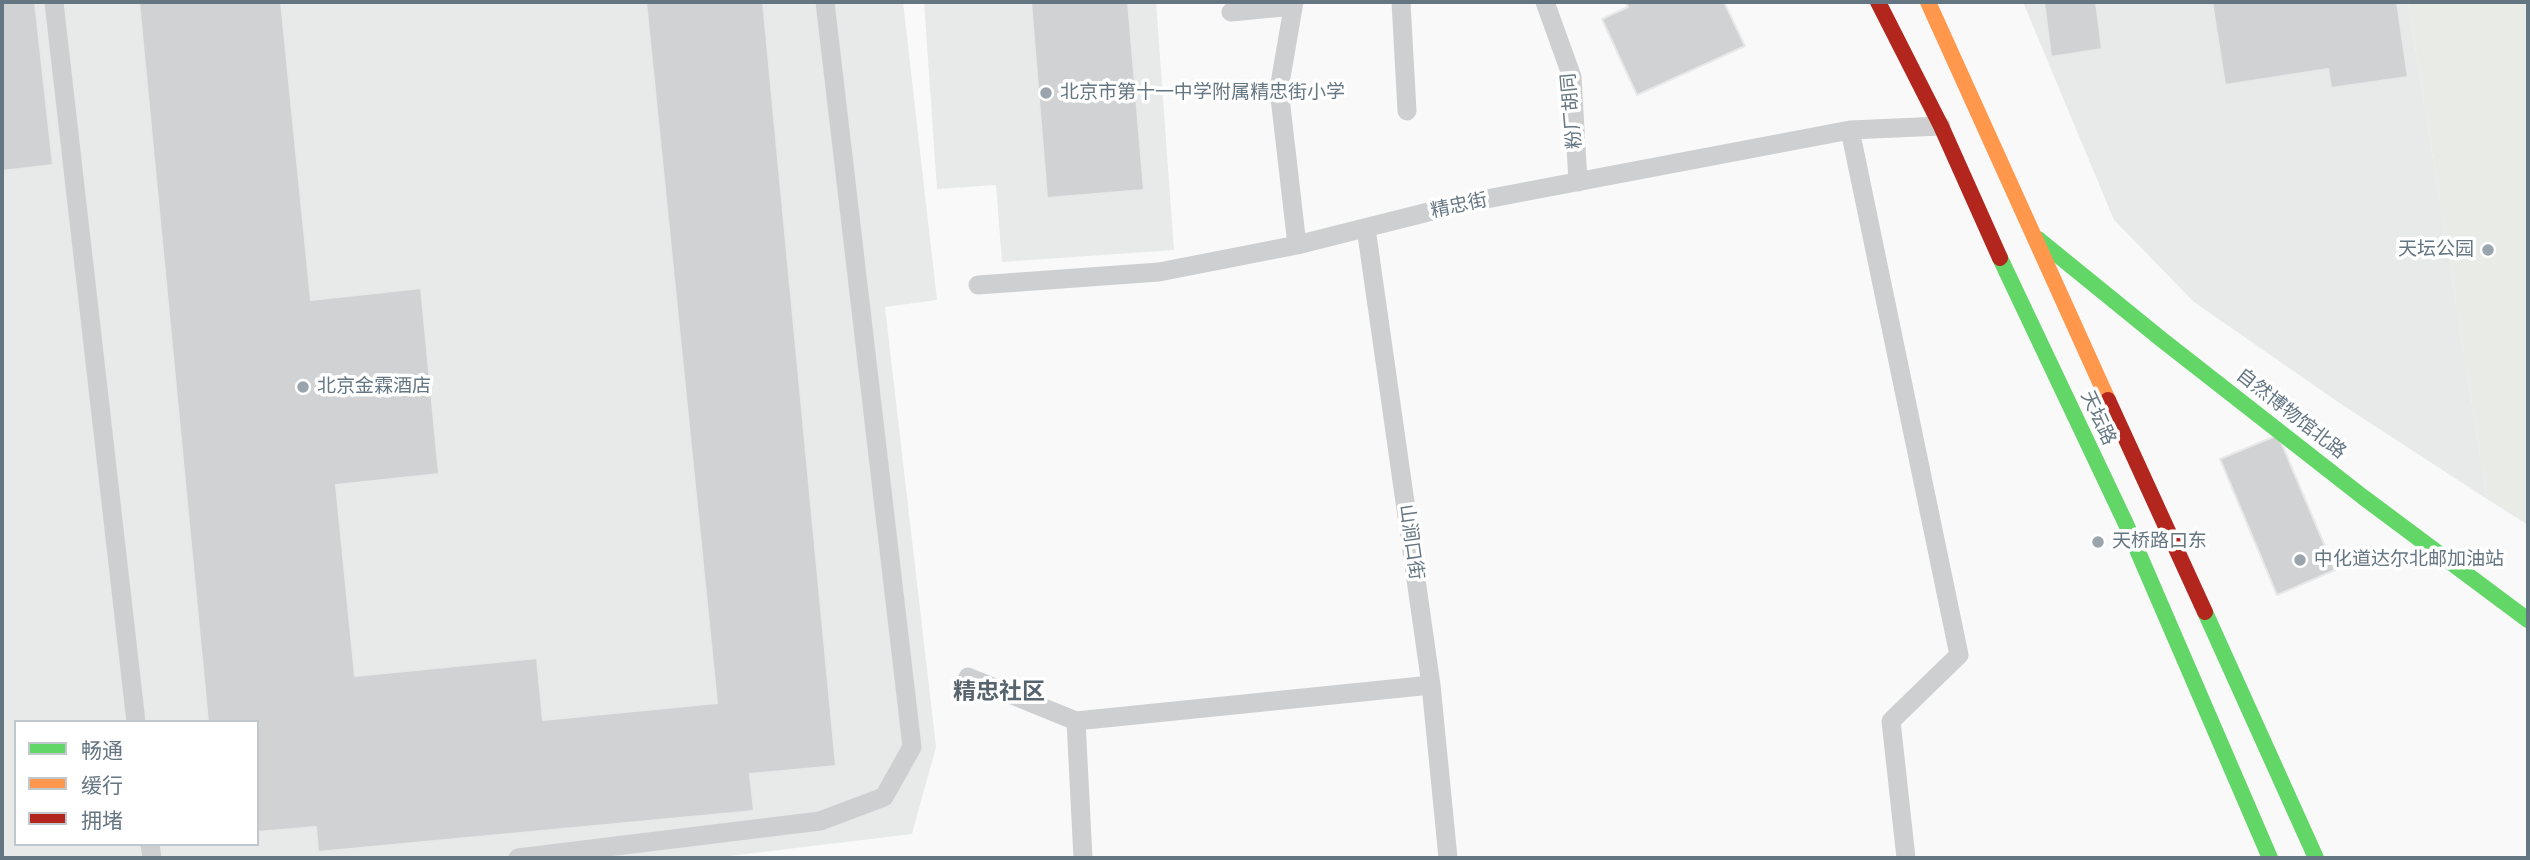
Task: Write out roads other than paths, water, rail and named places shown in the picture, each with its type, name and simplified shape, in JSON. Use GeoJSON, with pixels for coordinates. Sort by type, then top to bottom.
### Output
{"type":"FeatureCollection","features":[{"type":"Feature","properties":{"kind":"street","name":"天坛路"},"geometry":{"type":"LineString","coordinates":[[1878,2],[1941,126],[2021,304],[2126,524],[2270,858]]}},
{"type":"Feature","properties":{"kind":"street","name":"天坛路"},"geometry":{"type":"LineString","coordinates":[[1928,2],[2316,858]]}},
{"type":"Feature","properties":{"kind":"street","name":"自然博物馆北路"},"geometry":{"type":"LineString","coordinates":[[2033,234],[2182,356],[2363,497],[2528,620]]}},
{"type":"Feature","properties":{"kind":"lane"},"geometry":{"type":"LineString","coordinates":[[54,2],[136,720]]}},
{"type":"Feature","properties":{"kind":"lane"},"geometry":{"type":"LineString","coordinates":[[518,858],[820,821],[884,797],[912,747],[825,2]]}},
{"type":"Feature","properties":{"kind":"lane"},"geometry":{"type":"LineString","coordinates":[[1401,2],[1407,111]]}},
{"type":"Feature","properties":{"kind":"lane","name":"粉厂胡同"},"geometry":{"type":"LineString","coordinates":[[1545,2],[1572,77],[1577,182]]}},
{"type":"Feature","properties":{"kind":"lane"},"geometry":{"type":"LineString","coordinates":[[1231,12],[1294,4],[1279,89],[1297,245]]}},
{"type":"Feature","properties":{"kind":"lane","name":"精忠街"},"geometry":{"type":"LineString","coordinates":[[978,285],[1159,271],[1297,245],[1460,204],[1850,130],[1941,126]]}},
{"type":"Feature","properties":{"kind":"lane"},"geometry":{"type":"LineString","coordinates":[[1850,130],[1959,655],[1891,721],[1906,858]]}},
{"type":"Feature","properties":{"kind":"lane","name":"山涧口街"},"geometry":{"type":"LineString","coordinates":[[1366,228],[1431,685],[1448,858]]}},
{"type":"Feature","properties":{"kind":"lane"},"geometry":{"type":"LineString","coordinates":[[968,677],[1076,721],[1431,685]]}},
{"type":"Feature","properties":{"kind":"lane"},"geometry":{"type":"LineString","coordinates":[[1076,721],[1083,858]]}},
{"type":"Feature","properties":{"kind":"place","name":"北京市第十一中学附属精忠街小学"},"geometry":{"type":"Point","coordinates":[1046,93]}},
{"type":"Feature","properties":{"kind":"place","name":"天坛公园"},"geometry":{"type":"Point","coordinates":[2488,250]}},
{"type":"Feature","properties":{"kind":"place","name":"北京金霖酒店"},"geometry":{"type":"Point","coordinates":[303,387]}},
{"type":"Feature","properties":{"kind":"place","name":"天桥路口东"},"geometry":{"type":"Point","coordinates":[2098,542]}},
{"type":"Feature","properties":{"kind":"place","name":"中化道达尔北邮加油站"},"geometry":{"type":"Point","coordinates":[2300,560]}},
{"type":"Feature","properties":{"kind":"district","name":"精忠社区"},"geometry":{"type":"Point","coordinates":[999,692]}}]}
